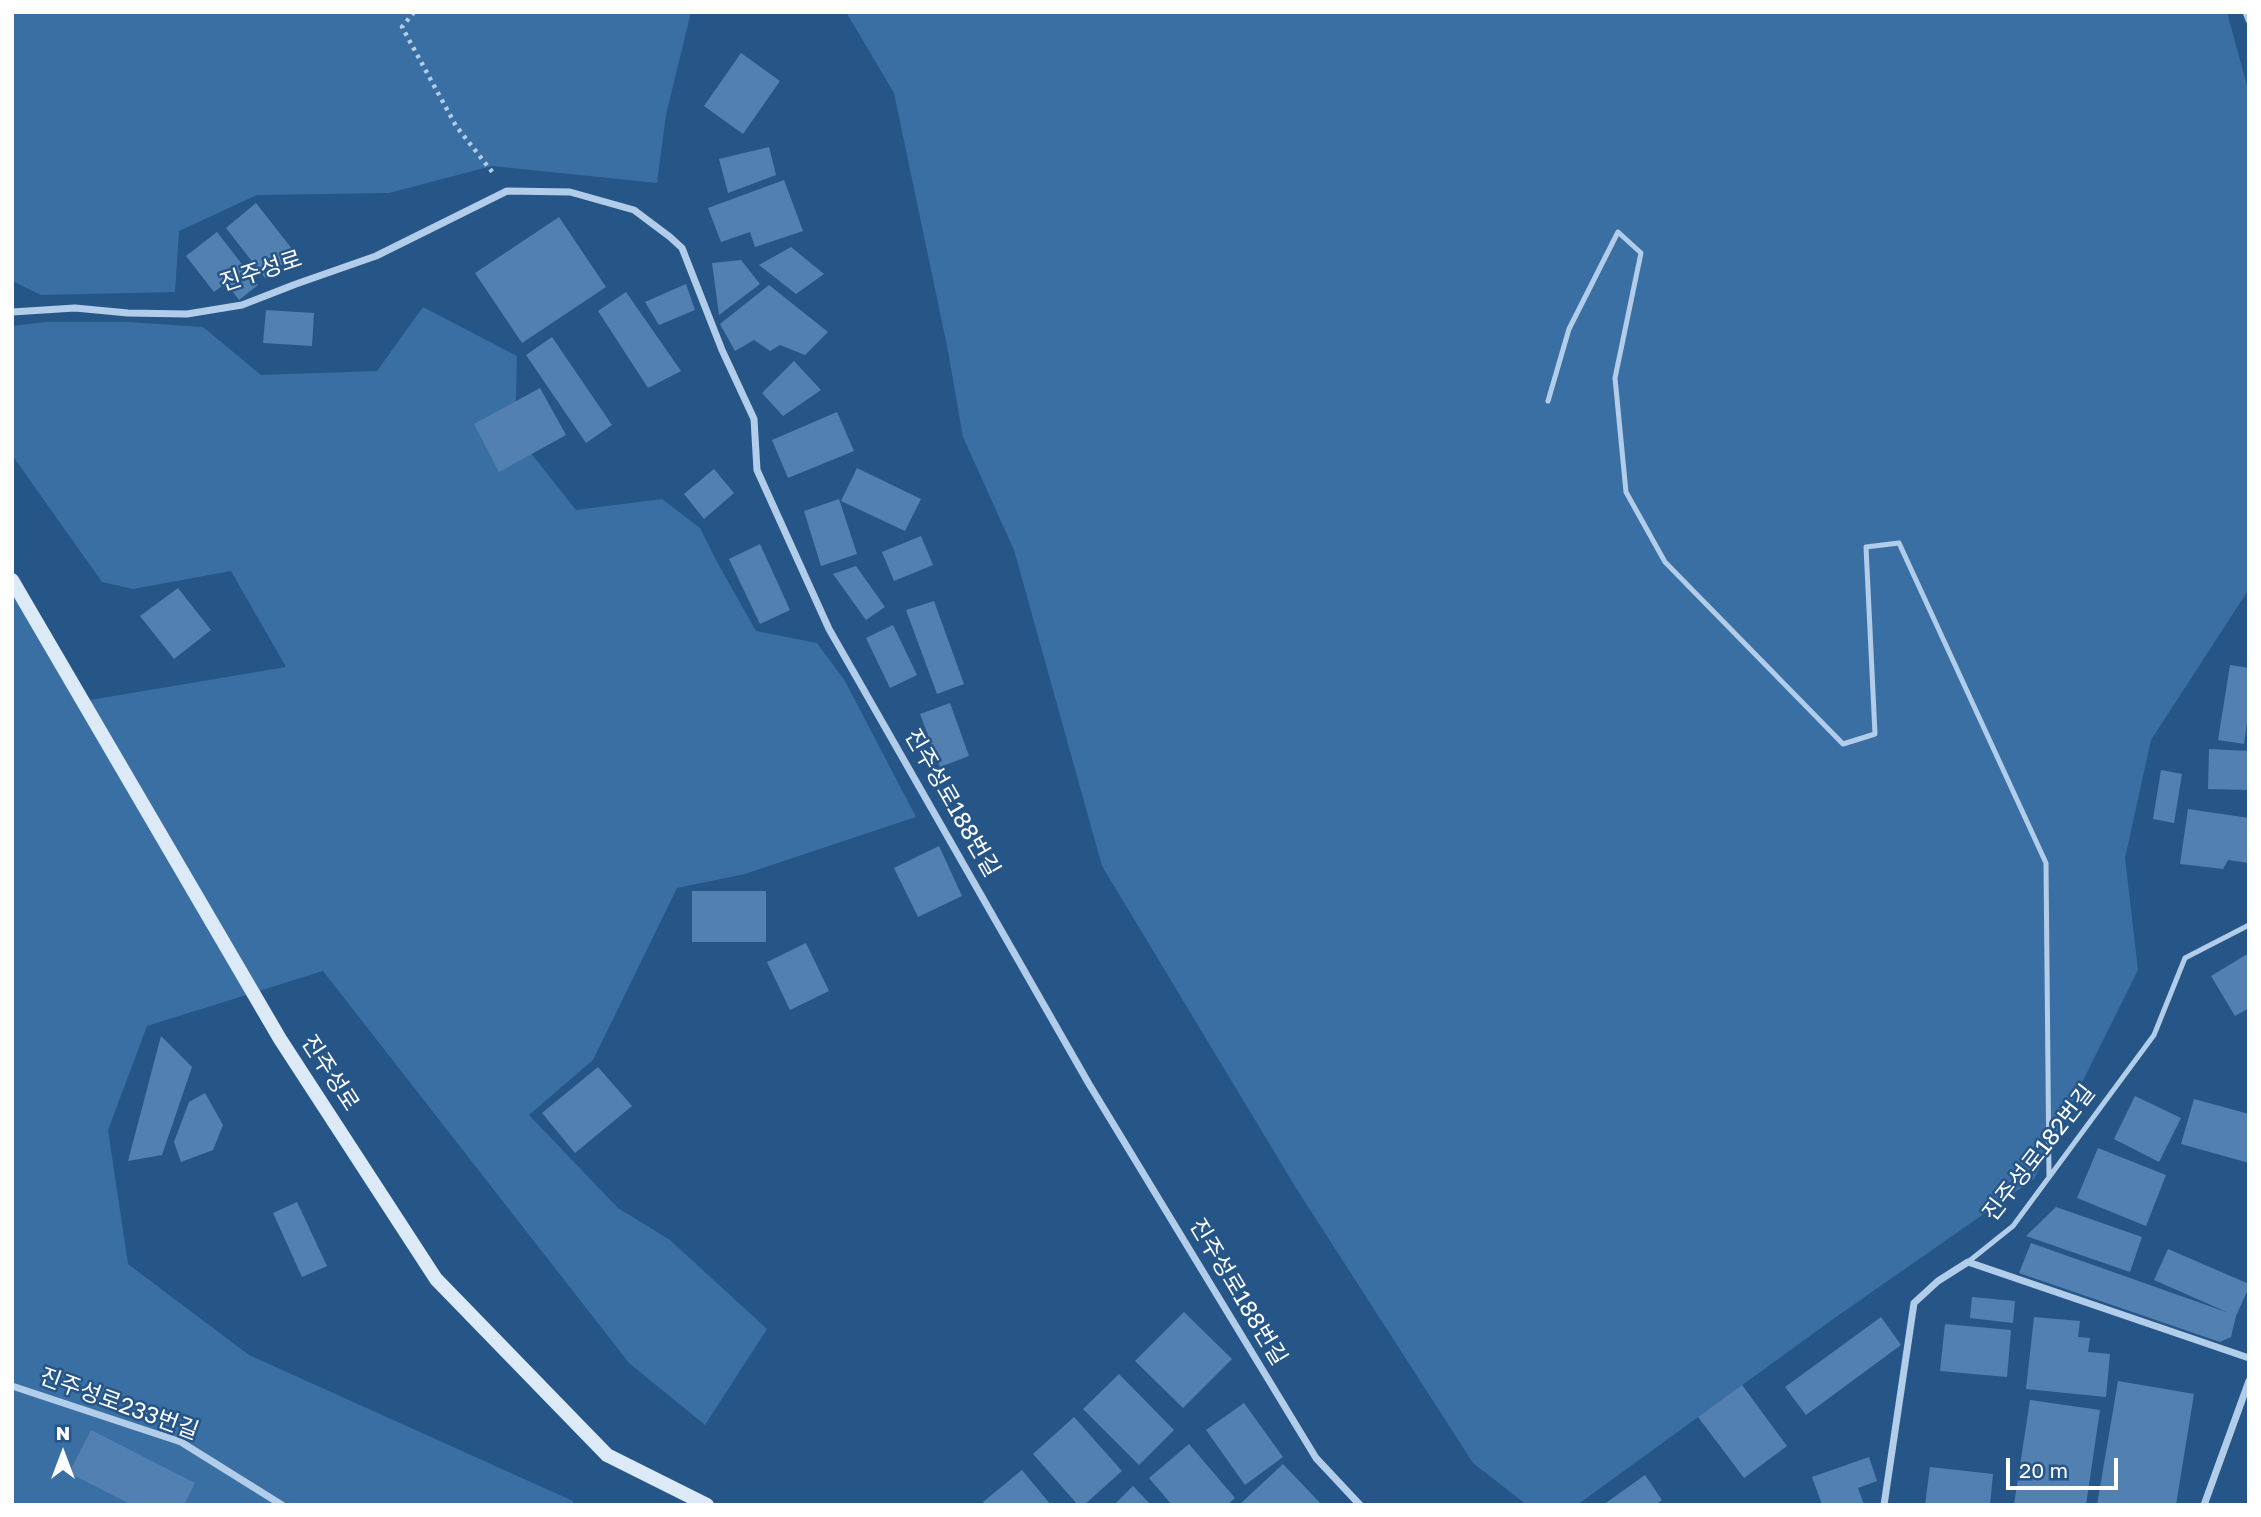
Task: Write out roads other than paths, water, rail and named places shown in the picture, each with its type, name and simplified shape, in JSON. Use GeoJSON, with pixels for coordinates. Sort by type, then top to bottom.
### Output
{"type":"FeatureCollection","features":[{"type":"Feature","properties":{"kind":"main road","name":"진주성로"},"geometry":{"type":"LineString","coordinates":[[12,580],[280,1040],[436,1279],[607,1455],[707,1505]]}},
{"type":"Feature","properties":{"kind":"street"},"geometry":{"type":"LineString","coordinates":[[2246,12],[2249,20]]}},
{"type":"Feature","properties":{"kind":"street","name":"진주성로"},"geometry":{"type":"LineString","coordinates":[[12,312],[75,308],[128,313],[187,314],[242,305],[376,256],[506,191]]}},
{"type":"Feature","properties":{"kind":"street","name":"진주성로188번길"},"geometry":{"type":"LineString","coordinates":[[506,191],[570,192],[634,210],[682,248],[722,350],[754,419],[758,470],[829,629],[1089,1084],[1308,1446],[1360,1505]]}},
{"type":"Feature","properties":{"kind":"street"},"geometry":{"type":"LineString","coordinates":[[1968,1262],[2249,1358]]}},
{"type":"Feature","properties":{"kind":"street","name":"진주성로182번길"},"geometry":{"type":"LineString","coordinates":[[1884,1505],[1914,1303],[1938,1281],[1968,1262]]}},
{"type":"Feature","properties":{"kind":"street"},"geometry":{"type":"LineString","coordinates":[[2204,1505],[2249,1381]]}},
{"type":"Feature","properties":{"kind":"street","name":"진주성로233번길"},"geometry":{"type":"LineString","coordinates":[[12,1386],[181,1442],[282,1505]]}},
{"type":"Feature","properties":{"kind":"lane"},"geometry":{"type":"LineString","coordinates":[[1548,401],[1569,329],[1618,232],[1642,253],[1615,378],[1626,492],[1665,562],[1843,744],[1875,734],[1866,547],[1899,542],[2046,863],[2049,1177]]}},
{"type":"Feature","properties":{"kind":"lane","name":"진주성로182번길"},"geometry":{"type":"LineString","coordinates":[[1968,1262],[2013,1226],[2154,1035],[2185,958],[2249,925]]}}]}
